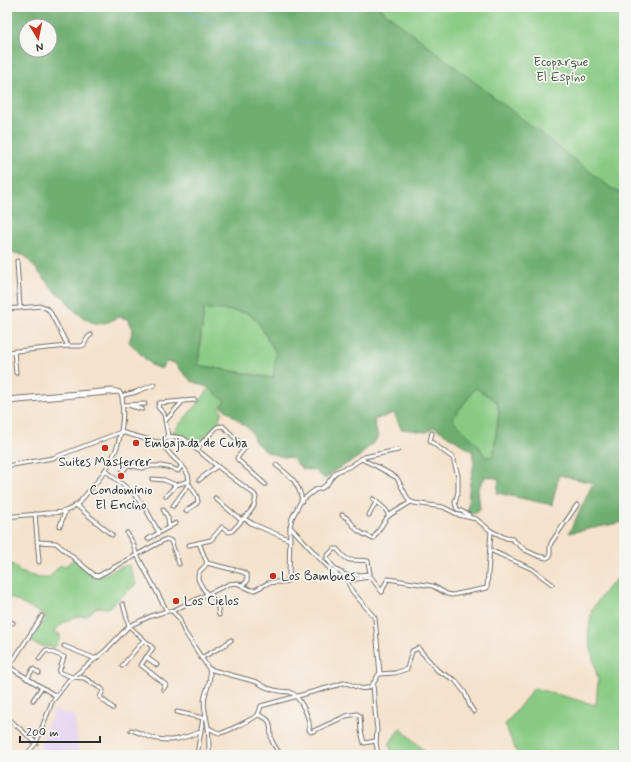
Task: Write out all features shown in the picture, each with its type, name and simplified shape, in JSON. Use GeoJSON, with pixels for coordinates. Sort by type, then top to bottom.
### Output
{"type":"FeatureCollection","features":[{"type":"Feature","properties":{"kind":"street"},"geometry":{"type":"LineString","coordinates":[[17,261],[20,308]]}},
{"type":"Feature","properties":{"kind":"street"},"geometry":{"type":"LineString","coordinates":[[7,309],[42,306],[46,307],[68,346]]}},
{"type":"Feature","properties":{"kind":"street"},"geometry":{"type":"LineString","coordinates":[[7,352],[83,346],[91,334]]}},
{"type":"Feature","properties":{"kind":"street"},"geometry":{"type":"LineString","coordinates":[[14,351],[16,373]]}},
{"type":"Feature","properties":{"kind":"street"},"geometry":{"type":"LineString","coordinates":[[120,394],[138,392],[142,388],[154,385]]}},
{"type":"Feature","properties":{"kind":"street"},"geometry":{"type":"LineString","coordinates":[[7,400],[115,390],[120,394],[123,405],[121,432],[113,458],[106,470],[76,505],[65,512],[7,516]]}},
{"type":"Feature","properties":{"kind":"street"},"geometry":{"type":"LineString","coordinates":[[168,436],[166,420],[164,414],[158,407],[159,403],[195,400]]}},
{"type":"Feature","properties":{"kind":"street"},"geometry":{"type":"LineString","coordinates":[[166,420],[183,402]]}},
{"type":"Feature","properties":{"kind":"street"},"geometry":{"type":"LineString","coordinates":[[123,405],[145,404]]}},
{"type":"Feature","properties":{"kind":"street"},"geometry":{"type":"LineString","coordinates":[[129,405],[142,409]]}},
{"type":"Feature","properties":{"kind":"street"},"geometry":{"type":"LineString","coordinates":[[196,448],[217,427],[223,426],[245,448],[239,454],[237,458],[238,460],[265,484]]}},
{"type":"Feature","properties":{"kind":"street"},"geometry":{"type":"LineString","coordinates":[[7,466],[53,458],[121,432],[157,442],[162,442],[168,436]]}},
{"type":"Feature","properties":{"kind":"street"},"geometry":{"type":"LineString","coordinates":[[432,433],[429,440],[453,458],[458,476],[458,492],[455,503],[457,509],[469,515],[468,518]]}},
{"type":"Feature","properties":{"kind":"street"},"geometry":{"type":"LineString","coordinates":[[168,436],[183,438],[256,497],[256,501],[250,512],[232,531],[229,532],[222,528],[211,540],[189,545]]}},
{"type":"Feature","properties":{"kind":"street"},"geometry":{"type":"LineString","coordinates":[[162,442],[169,453],[182,466],[189,476],[189,484],[197,496],[198,502],[186,511]]}},
{"type":"Feature","properties":{"kind":"street"},"geometry":{"type":"LineString","coordinates":[[26,755],[36,743],[56,696],[72,677],[105,651],[129,626],[167,611],[172,611],[229,584],[237,583],[250,590],[255,590],[268,583],[285,582],[289,579],[290,527],[294,514],[302,500],[315,490],[322,488],[327,484],[336,472],[351,466],[364,457],[398,450]]}},
{"type":"Feature","properties":{"kind":"street"},"geometry":{"type":"LineString","coordinates":[[361,459],[397,478],[405,496],[411,502],[443,507],[481,523],[491,531],[506,538],[512,539],[526,550],[538,556],[547,558],[550,556],[551,543],[577,505]]}},
{"type":"Feature","properties":{"kind":"street"},"geometry":{"type":"LineString","coordinates":[[122,472],[128,465],[142,468],[161,466],[178,470],[182,466]]}},
{"type":"Feature","properties":{"kind":"street"},"geometry":{"type":"LineString","coordinates":[[276,465],[296,484],[300,490],[302,500]]}},
{"type":"Feature","properties":{"kind":"street"},"geometry":{"type":"LineString","coordinates":[[199,480],[217,466]]}},
{"type":"Feature","properties":{"kind":"street"},"geometry":{"type":"LineString","coordinates":[[106,470],[134,494],[147,511],[159,533]]}},
{"type":"Feature","properties":{"kind":"street"},"geometry":{"type":"LineString","coordinates":[[152,479],[164,480],[176,485],[189,484]]}},
{"type":"Feature","properties":{"kind":"street"},"geometry":{"type":"LineString","coordinates":[[173,506],[189,484]]}},
{"type":"Feature","properties":{"kind":"street"},"geometry":{"type":"LineString","coordinates":[[166,496],[176,485]]}},
{"type":"Feature","properties":{"kind":"street"},"geometry":{"type":"LineString","coordinates":[[215,498],[242,519],[290,540]]}},
{"type":"Feature","properties":{"kind":"street"},"geometry":{"type":"LineString","coordinates":[[369,515],[375,501],[386,510],[389,516]]}},
{"type":"Feature","properties":{"kind":"street"},"geometry":{"type":"LineString","coordinates":[[342,515],[351,522],[358,531],[373,539],[381,528],[385,519],[411,502]]}},
{"type":"Feature","properties":{"kind":"street"},"geometry":{"type":"LineString","coordinates":[[76,505],[112,535]]}},
{"type":"Feature","properties":{"kind":"street"},"geometry":{"type":"LineString","coordinates":[[163,509],[168,518],[169,527]]}},
{"type":"Feature","properties":{"kind":"street"},"geometry":{"type":"LineString","coordinates":[[60,526],[65,512]]}},
{"type":"Feature","properties":{"kind":"street"},"geometry":{"type":"LineString","coordinates":[[250,512],[250,522]]}},
{"type":"Feature","properties":{"kind":"street"},"geometry":{"type":"LineString","coordinates":[[35,514],[39,562]]}},
{"type":"Feature","properties":{"kind":"street"},"geometry":{"type":"LineString","coordinates":[[148,539],[176,524]]}},
{"type":"Feature","properties":{"kind":"street"},"geometry":{"type":"LineString","coordinates":[[290,527],[335,571],[346,579],[352,592],[375,618],[380,674]]}},
{"type":"Feature","properties":{"kind":"street"},"geometry":{"type":"LineString","coordinates":[[346,579],[371,577],[382,592],[388,579],[433,586],[447,594],[452,595],[487,588],[491,531]]}},
{"type":"Feature","properties":{"kind":"street"},"geometry":{"type":"LineString","coordinates":[[127,533],[167,611]]}},
{"type":"Feature","properties":{"kind":"street"},"geometry":{"type":"LineString","coordinates":[[37,542],[56,543],[94,575],[98,576],[166,539],[169,540],[179,564]]}},
{"type":"Feature","properties":{"kind":"street"},"geometry":{"type":"LineString","coordinates":[[199,543],[207,563]]}},
{"type":"Feature","properties":{"kind":"street"},"geometry":{"type":"LineString","coordinates":[[336,549],[350,562],[368,561],[370,574],[348,576],[335,571],[327,557],[336,549]]}},
{"type":"Feature","properties":{"kind":"street"},"geometry":{"type":"LineString","coordinates":[[490,550],[532,568],[552,584]]}},
{"type":"Feature","properties":{"kind":"street"},"geometry":{"type":"LineString","coordinates":[[207,563],[243,572],[247,575],[247,582],[242,585]]}},
{"type":"Feature","properties":{"kind":"street"},"geometry":{"type":"LineString","coordinates":[[207,563],[200,572],[198,580],[217,602],[219,615]]}},
{"type":"Feature","properties":{"kind":"street"},"geometry":{"type":"LineString","coordinates":[[123,604],[129,626],[153,648],[142,665],[166,685],[163,690]]}},
{"type":"Feature","properties":{"kind":"street"},"geometry":{"type":"LineString","coordinates":[[172,611],[179,618],[184,631],[209,670],[211,677],[204,698],[204,717],[200,732],[197,755]]}},
{"type":"Feature","properties":{"kind":"street"},"geometry":{"type":"LineString","coordinates":[[42,616],[8,668],[56,696]]}},
{"type":"Feature","properties":{"kind":"street"},"geometry":{"type":"LineString","coordinates":[[7,620],[12,623]]}},
{"type":"Feature","properties":{"kind":"street"},"geometry":{"type":"LineString","coordinates":[[122,666],[144,640]]}},
{"type":"Feature","properties":{"kind":"street"},"geometry":{"type":"LineString","coordinates":[[201,658],[231,640]]}},
{"type":"Feature","properties":{"kind":"street"},"geometry":{"type":"LineString","coordinates":[[64,646],[96,659]]}},
{"type":"Feature","properties":{"kind":"street"},"geometry":{"type":"LineString","coordinates":[[378,755],[376,741],[377,729],[374,683],[376,677],[380,674],[395,673],[407,669],[412,651],[418,648],[438,671],[455,680],[465,693],[474,712]]}},
{"type":"Feature","properties":{"kind":"street"},"geometry":{"type":"LineString","coordinates":[[39,658],[46,650],[64,657],[59,672],[72,677],[84,678],[102,689],[103,692],[100,697],[113,708]]}},
{"type":"Feature","properties":{"kind":"street"},"geometry":{"type":"LineString","coordinates":[[146,657],[157,665]]}},
{"type":"Feature","properties":{"kind":"street"},"geometry":{"type":"LineString","coordinates":[[27,679],[33,669],[40,673]]}},
{"type":"Feature","properties":{"kind":"street"},"geometry":{"type":"LineString","coordinates":[[209,670],[257,682],[273,690],[288,692],[296,696],[308,718],[309,730],[313,731],[327,724],[355,714],[360,716],[361,731],[364,743],[376,741]]}},
{"type":"Feature","properties":{"kind":"street"},"geometry":{"type":"LineString","coordinates":[[208,728],[223,734],[258,715],[261,706],[345,683],[351,684],[356,688],[367,688],[374,683]]}},
{"type":"Feature","properties":{"kind":"street"},"geometry":{"type":"LineString","coordinates":[[33,700],[42,687]]}},
{"type":"Feature","properties":{"kind":"street"},"geometry":{"type":"LineString","coordinates":[[177,712],[204,717]]}},
{"type":"Feature","properties":{"kind":"street"},"geometry":{"type":"LineString","coordinates":[[12,715],[8,719],[36,743]]}},
{"type":"Feature","properties":{"kind":"street"},"geometry":{"type":"LineString","coordinates":[[258,715],[266,718],[270,722],[272,742],[282,755]]}},
{"type":"Feature","properties":{"kind":"street"},"geometry":{"type":"LineString","coordinates":[[204,717],[208,728],[209,755]]}},
{"type":"Feature","properties":{"kind":"street"},"geometry":{"type":"LineString","coordinates":[[131,730],[152,738],[171,740],[177,740],[200,732]]}},
{"type":"Feature","properties":{"kind":"shaded area"},"geometry":{"type":"Polygon","coordinates":[[[54,710],[75,716],[79,755],[48,755],[39,746],[54,710]]]}},
{"type":"Feature","properties":{"kind":"green space"},"geometry":{"type":"Polygon","coordinates":[[[7,7],[378,7],[611,188],[624,194],[624,522],[569,533],[593,483],[559,475],[552,505],[497,493],[499,479],[486,476],[478,489],[480,509],[475,514],[467,512],[470,482],[474,464],[472,451],[434,427],[427,432],[401,429],[394,413],[374,420],[378,438],[360,456],[333,472],[325,479],[314,470],[302,469],[292,458],[267,452],[255,442],[251,431],[221,406],[225,401],[209,388],[191,381],[174,363],[166,362],[161,369],[151,365],[129,342],[133,329],[128,319],[118,317],[106,323],[96,323],[91,322],[75,311],[63,297],[57,294],[25,256],[7,251],[7,7]],[[204,309],[198,365],[273,378],[276,353],[258,322],[248,313],[204,309]],[[476,388],[452,419],[479,446],[485,457],[493,456],[499,412],[497,402],[476,388]]]}},
{"type":"Feature","properties":{"kind":"green space","name":"Ecoparque El Espino"},"geometry":{"type":"Polygon","coordinates":[[[378,7],[624,7],[624,194],[611,189],[378,7]]]}},
{"type":"Feature","properties":{"kind":"green space"},"geometry":{"type":"Polygon","coordinates":[[[204,309],[248,313],[258,322],[276,353],[273,378],[198,365],[204,309]]]}},
{"type":"Feature","properties":{"kind":"green space"},"geometry":{"type":"Polygon","coordinates":[[[476,387],[497,402],[499,412],[493,456],[485,457],[479,446],[452,419],[476,387]]]}},
{"type":"Feature","properties":{"kind":"green space"},"geometry":{"type":"Polygon","coordinates":[[[209,388],[226,401],[219,408],[223,412],[219,418],[220,421],[197,445],[184,436],[171,434],[204,396],[209,388]]]}},
{"type":"Feature","properties":{"kind":"green space"},"geometry":{"type":"Polygon","coordinates":[[[74,558],[96,578],[129,565],[136,584],[108,608],[97,607],[86,616],[72,618],[60,626],[53,632],[60,634],[60,639],[54,648],[37,645],[30,641],[46,616],[7,596],[7,567],[13,564],[20,572],[40,578],[49,578],[59,566],[68,565],[74,558]]]}},
{"type":"Feature","properties":{"kind":"green space"},"geometry":{"type":"Polygon","coordinates":[[[624,573],[624,755],[518,755],[505,725],[534,688],[596,705],[598,680],[588,636],[592,609],[610,585],[624,573]]]}},
{"type":"Feature","properties":{"kind":"green space"},"geometry":{"type":"Polygon","coordinates":[[[400,728],[429,755],[393,755],[389,744],[400,728]]]}},
{"type":"Feature","properties":{"kind":"waterway"},"geometry":{"type":"LineString","coordinates":[[178,7],[234,34],[254,46],[305,42],[339,42]]}},
{"type":"Feature","properties":{"kind":"place","name":"Embajada de Cuba"},"geometry":{"type":"Point","coordinates":[136,443]}},
{"type":"Feature","properties":{"kind":"place","name":"Suites Masferrer"},"geometry":{"type":"Point","coordinates":[105,448]}},
{"type":"Feature","properties":{"kind":"place","name":"Condominio El Encino"},"geometry":{"type":"Point","coordinates":[121,476]}},
{"type":"Feature","properties":{"kind":"place","name":"Los Bambues"},"geometry":{"type":"Point","coordinates":[273,576]}},
{"type":"Feature","properties":{"kind":"place","name":"Los Cielos"},"geometry":{"type":"Point","coordinates":[176,601]}}]}
